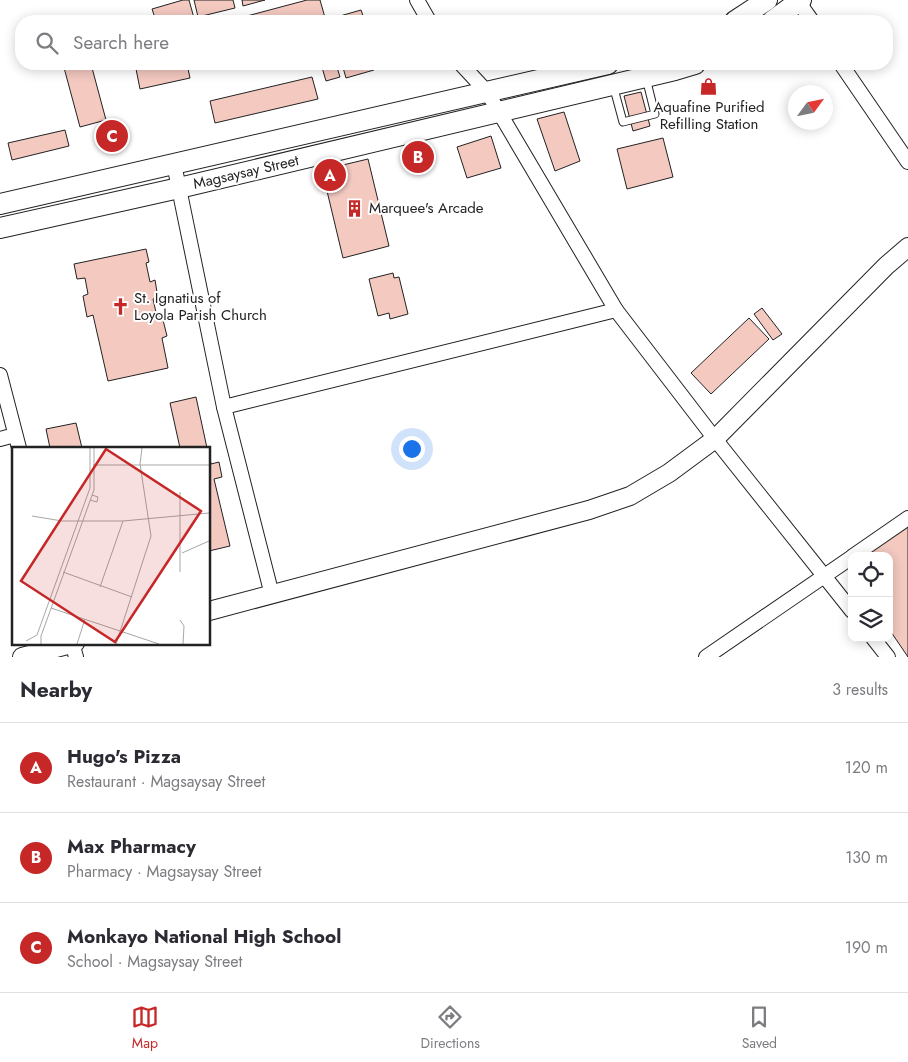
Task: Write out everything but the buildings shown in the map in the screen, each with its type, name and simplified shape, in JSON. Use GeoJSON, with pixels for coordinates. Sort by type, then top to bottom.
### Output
{"type":"FeatureCollection","features":[{"type":"Feature","properties":{"kind":"main road"},"geometry":{"type":"LineString","coordinates":[[744,15],[767,0]]}},
{"type":"Feature","properties":{"kind":"main road"},"geometry":{"type":"LineString","coordinates":[[780,15],[799,1]]}},
{"type":"Feature","properties":{"kind":"main road","name":"Magsaysay Street"},"geometry":{"type":"LineString","coordinates":[[0,204],[582,70]]}},
{"type":"Feature","properties":{"kind":"main road","name":"Magsaysay Street"},"geometry":{"type":"LineString","coordinates":[[0,228],[179,188],[672,70]]}},
{"type":"Feature","properties":{"kind":"street"},"geometry":{"type":"LineString","coordinates":[[418,0],[426,15]]}},
{"type":"Feature","properties":{"kind":"street"},"geometry":{"type":"LineString","coordinates":[[799,1],[808,15]]}},
{"type":"Feature","properties":{"kind":"street"},"geometry":{"type":"LineString","coordinates":[[467,70],[487,92],[616,310],[715,439],[848,606]]}},
{"type":"Feature","properties":{"kind":"street"},"geometry":{"type":"LineString","coordinates":[[845,70],[908,162]]}},
{"type":"Feature","properties":{"kind":"street"},"geometry":{"type":"LineString","coordinates":[[174,164],[224,407],[272,595]]}},
{"type":"Feature","properties":{"kind":"street"},"geometry":{"type":"LineString","coordinates":[[210,610],[272,595],[589,510],[630,496],[669,474],[715,439],[886,266],[908,247]]}},
{"type":"Feature","properties":{"kind":"street"},"geometry":{"type":"LineString","coordinates":[[224,407],[616,310]]}},
{"type":"Feature","properties":{"kind":"street"},"geometry":{"type":"LineString","coordinates":[[0,375],[17,442],[0,439]]}},
{"type":"Feature","properties":{"kind":"street"},"geometry":{"type":"LineString","coordinates":[[859,552],[908,518]]}},
{"type":"Feature","properties":{"kind":"street"},"geometry":{"type":"LineString","coordinates":[[706,657],[848,559]]}},
{"type":"Feature","properties":{"kind":"street"},"geometry":{"type":"LineString","coordinates":[[876,642],[888,657]]}},
{"type":"Feature","properties":{"kind":"street"},"geometry":{"type":"LineString","coordinates":[[22,657],[69,644]]}},
{"type":"Feature","properties":{"kind":"street"},"geometry":{"type":"LineString","coordinates":[[73,644],[76,657]]}},
{"type":"Feature","properties":{"kind":"lane"},"geometry":{"type":"LineString","coordinates":[[613,85],[623,122],[655,114],[646,77]]}},
{"type":"Feature","properties":{"kind":"place","name":"Aquafine Purified Refilling Station"},"geometry":{"type":"Point","coordinates":[709,86]}},
{"type":"Feature","properties":{"kind":"place","name":"Monkayo National High School"},"geometry":{"type":"Point","coordinates":[112,136]}},
{"type":"Feature","properties":{"kind":"place","name":"Max Pharmacy"},"geometry":{"type":"Point","coordinates":[418,157]}},
{"type":"Feature","properties":{"kind":"place","name":"Hugo's Pizza"},"geometry":{"type":"Point","coordinates":[330,175]}},
{"type":"Feature","properties":{"kind":"place","name":"Marquee's Arcade"},"geometry":{"type":"Point","coordinates":[355,208]}},
{"type":"Feature","properties":{"kind":"place","name":"St. Ignatius of Loyola Parish Church"},"geometry":{"type":"Point","coordinates":[120,307]}}]}
